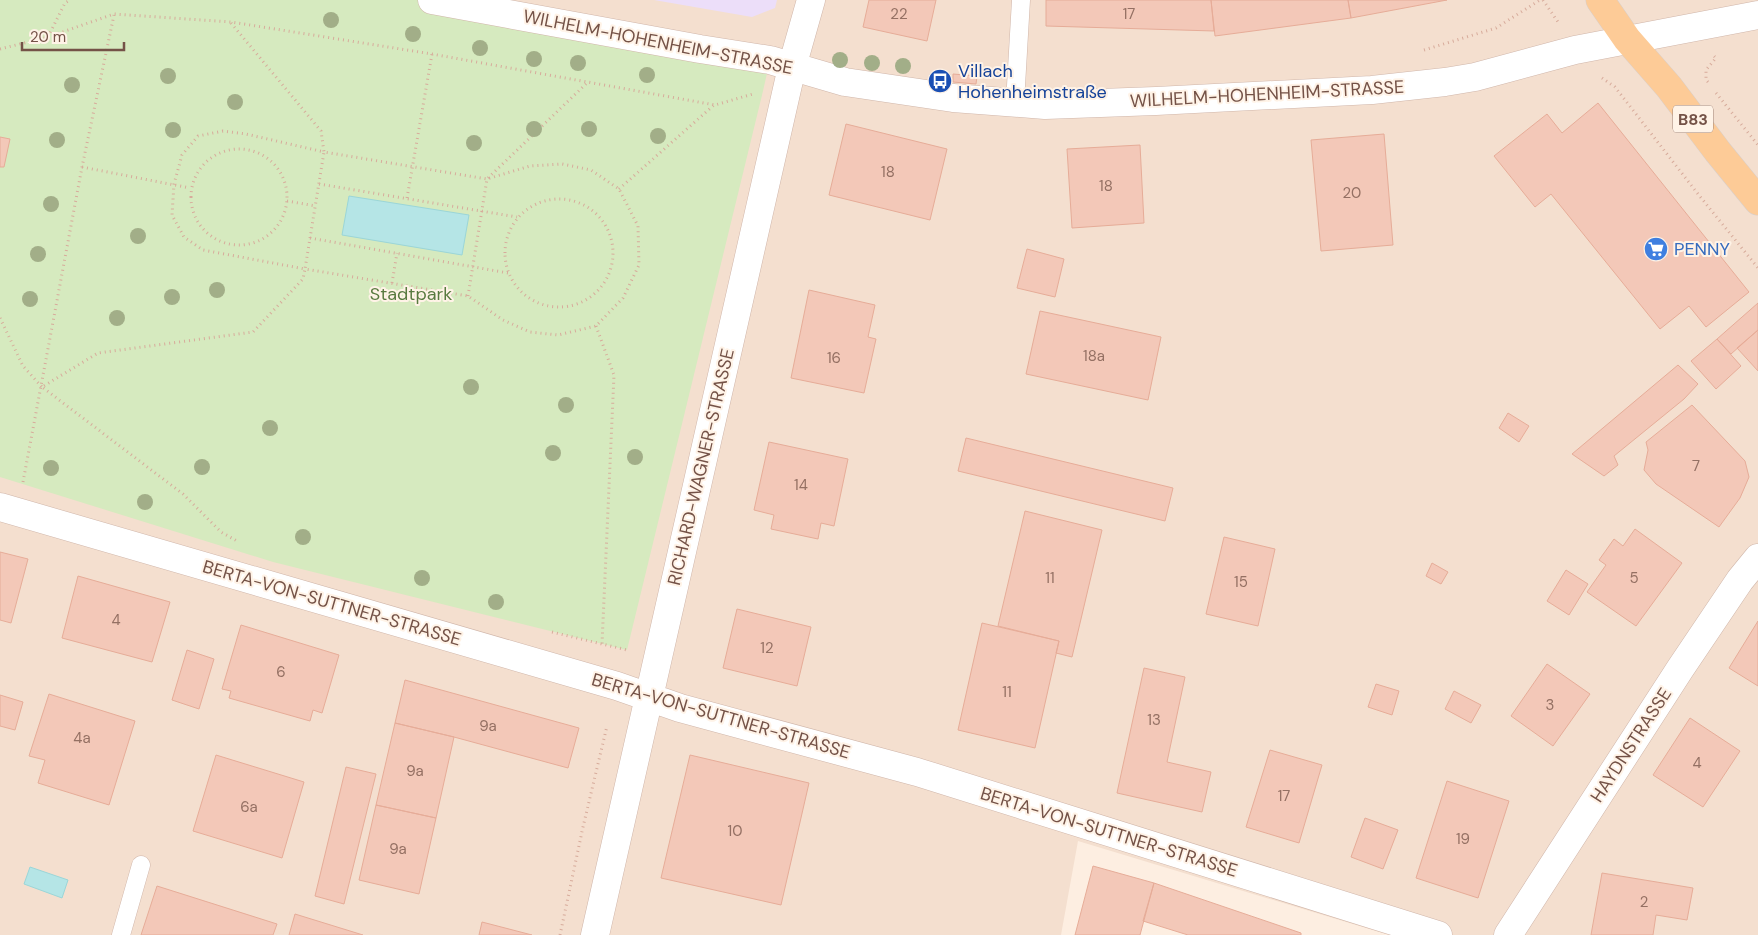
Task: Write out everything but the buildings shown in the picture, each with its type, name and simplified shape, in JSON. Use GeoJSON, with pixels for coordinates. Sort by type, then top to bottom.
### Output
{"type":"FeatureCollection","features":[{"type":"Feature","properties":{"kind":"main road","name":"B83"},"geometry":{"type":"LineString","coordinates":[[1600,0],[1627,39],[1669,87],[1758,201]]}},
{"type":"Feature","properties":{"kind":"street","name":"WILHELM-HOHENHEIM-STRASSE"},"geometry":{"type":"LineString","coordinates":[[432,0],[700,50],[770,60],[844,82],[953,98],[1045,104],[1156,101],[1372,90],[1475,77],[1575,50],[1758,15]]}},
{"type":"Feature","properties":{"kind":"street","name":"RICHARD-WAGNER-STRASSE"},"geometry":{"type":"LineString","coordinates":[[595,935],[792,67],[811,0]]}},
{"type":"Feature","properties":{"kind":"street","name":"BERTA-VON-SUTTNER-STRASSE"},"geometry":{"type":"LineString","coordinates":[[0,507],[649,696],[680,708],[927,775],[1438,935]]}},
{"type":"Feature","properties":{"kind":"street","name":"HAYDNSTRASSE"},"geometry":{"type":"LineString","coordinates":[[1508,935],[1680,669],[1740,580],[1758,558]]}},
{"type":"Feature","properties":{"kind":"lane"},"geometry":{"type":"LineString","coordinates":[[1015,103],[1021,0]]}},
{"type":"Feature","properties":{"kind":"lane"},"geometry":{"type":"LineString","coordinates":[[121,935],[141,865]]}},
{"type":"Feature","properties":{"kind":"path"},"geometry":{"type":"LineString","coordinates":[[48,37],[65,3],[70,0]]}},
{"type":"Feature","properties":{"kind":"path"},"geometry":{"type":"LineString","coordinates":[[1415,53],[1496,28],[1541,0],[1555,17]]}},
{"type":"Feature","properties":{"kind":"path"},"geometry":{"type":"LineString","coordinates":[[22,484],[42,387],[82,167],[114,14]]}},
{"type":"Feature","properties":{"kind":"path"},"geometry":{"type":"LineString","coordinates":[[0,49],[48,37],[114,14],[231,22],[432,54],[715,105],[755,94]]}},
{"type":"Feature","properties":{"kind":"path"},"geometry":{"type":"LineString","coordinates":[[42,387],[98,353],[253,332],[303,279],[324,152],[321,132],[231,22]]}},
{"type":"Feature","properties":{"kind":"path"},"geometry":{"type":"LineString","coordinates":[[408,198],[432,54]]}},
{"type":"Feature","properties":{"kind":"path"},"geometry":{"type":"LineString","coordinates":[[1716,58],[1706,70],[1706,80],[1758,145]]}},
{"type":"Feature","properties":{"kind":"path"},"geometry":{"type":"LineString","coordinates":[[1594,77],[1605,79],[1616,86],[1698,194],[1758,268]]}},
{"type":"Feature","properties":{"kind":"path"},"geometry":{"type":"LineString","coordinates":[[468,296],[487,179],[588,82]]}},
{"type":"Feature","properties":{"kind":"path"},"geometry":{"type":"LineString","coordinates":[[620,189],[715,105]]}},
{"type":"Feature","properties":{"kind":"path"},"geometry":{"type":"LineString","coordinates":[[223,131],[246,134],[324,152],[487,179],[530,166],[562,164],[591,170],[620,189],[638,226],[639,266],[624,298],[596,326],[558,335],[530,332],[503,320],[468,296],[203,250],[184,237],[172,216],[174,184],[182,155],[198,136],[223,131]]}},
{"type":"Feature","properties":{"kind":"path"},"geometry":{"type":"LineString","coordinates":[[229,149],[251,150],[268,158],[283,177],[287,201],[282,221],[266,238],[246,246],[223,244],[204,232],[192,213],[190,188],[198,169],[214,155],[229,149]]}},
{"type":"Feature","properties":{"kind":"path"},"geometry":{"type":"LineString","coordinates":[[82,167],[190,188]]}},
{"type":"Feature","properties":{"kind":"path"},"geometry":{"type":"LineString","coordinates":[[319,184],[517,218]]}},
{"type":"Feature","properties":{"kind":"path"},"geometry":{"type":"LineString","coordinates":[[550,199],[568,199],[587,205],[601,218],[612,238],[613,257],[609,276],[598,291],[587,300],[570,306],[551,307],[533,301],[518,289],[508,272],[504,254],[508,234],[517,218],[532,205],[550,199]]}},
{"type":"Feature","properties":{"kind":"path"},"geometry":{"type":"LineString","coordinates":[[287,201],[316,206]]}},
{"type":"Feature","properties":{"kind":"path"},"geometry":{"type":"LineString","coordinates":[[310,238],[508,272]]}},
{"type":"Feature","properties":{"kind":"path"},"geometry":{"type":"LineString","coordinates":[[392,283],[397,253]]}},
{"type":"Feature","properties":{"kind":"path"},"geometry":{"type":"LineString","coordinates":[[0,318],[23,366],[42,387],[183,494],[221,532],[243,545]]}},
{"type":"Feature","properties":{"kind":"path"},"geometry":{"type":"LineString","coordinates":[[596,326],[614,375],[602,644]]}},
{"type":"Feature","properties":{"kind":"path"},"geometry":{"type":"LineString","coordinates":[[544,630],[627,650],[625,657]]}},
{"type":"Feature","properties":{"kind":"path"},"geometry":{"type":"LineString","coordinates":[[560,935],[609,719]]}},
{"type":"Feature","properties":{"kind":"shaded area"},"geometry":{"type":"Polygon","coordinates":[[[0,0],[1758,0],[1758,935],[1389,935],[1078,841],[1061,935],[0,935],[0,0]]]}},
{"type":"Feature","properties":{"kind":"shaded area"},"geometry":{"type":"Polygon","coordinates":[[[654,0],[777,0],[775,8],[752,17],[654,0]]]}},
{"type":"Feature","properties":{"kind":"green space","name":"Stadtpark"},"geometry":{"type":"Polygon","coordinates":[[[0,0],[432,0],[770,60],[627,650],[273,562],[0,477],[0,0]]]}},
{"type":"Feature","properties":{"kind":"water"},"geometry":{"type":"Polygon","coordinates":[[[349,196],[469,215],[462,255],[342,235],[349,196]]]}},
{"type":"Feature","properties":{"kind":"water"},"geometry":{"type":"Polygon","coordinates":[[[30,867],[68,880],[62,898],[24,884],[30,867]]]}},
{"type":"Feature","properties":{"kind":"place","name":"Villach Hohenheimstraße"},"geometry":{"type":"Point","coordinates":[940,81]}},
{"type":"Feature","properties":{"kind":"place","name":"PENNY"},"geometry":{"type":"Point","coordinates":[1656,249]}}]}
